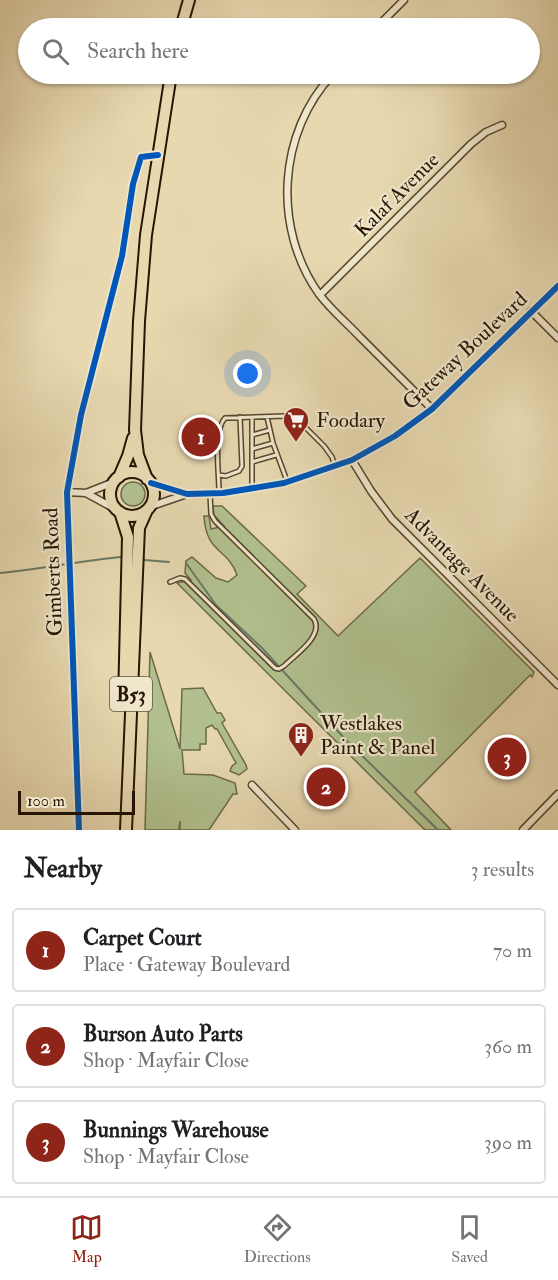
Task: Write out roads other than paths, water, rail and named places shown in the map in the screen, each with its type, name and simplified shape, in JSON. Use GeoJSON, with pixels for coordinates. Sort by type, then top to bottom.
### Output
{"type":"FeatureCollection","features":[{"type":"Feature","properties":{"kind":"main road"},"geometry":{"type":"LineString","coordinates":[[184,18],[189,0]]}},
{"type":"Feature","properties":{"kind":"main road","name":"B53"},"geometry":{"type":"LineString","coordinates":[[126,830],[139,528],[154,495],[138,455],[135,430],[140,321],[146,235],[169,84]]}},
{"type":"Feature","properties":{"kind":"main road","name":"B53"},"geometry":{"type":"LineString","coordinates":[[119,830],[129,537],[111,500],[111,493],[128,456],[135,430]]}},
{"type":"Feature","properties":{"kind":"main road"},"geometry":{"type":"LineString","coordinates":[[116,480],[134,473],[149,481]]}},
{"type":"Feature","properties":{"kind":"main road"},"geometry":{"type":"LineString","coordinates":[[118,511],[136,516],[148,509]]}},
{"type":"Feature","properties":{"kind":"street"},"geometry":{"type":"LineString","coordinates":[[386,18],[404,0]]}},
{"type":"Feature","properties":{"kind":"street"},"geometry":{"type":"LineString","coordinates":[[324,84],[302,119],[291,154],[287,182],[288,216],[298,252],[320,295],[432,409]]}},
{"type":"Feature","properties":{"kind":"street","name":"Kalaf Avenue"},"geometry":{"type":"LineString","coordinates":[[320,295],[471,144],[486,132],[502,125]]}},
{"type":"Feature","properties":{"kind":"street","name":"Gimberts Road"},"geometry":{"type":"LineString","coordinates":[[78,830],[67,492],[81,415],[122,256],[133,184],[141,158],[158,155]]}},
{"type":"Feature","properties":{"kind":"street","name":"Gateway Boulevard"},"geometry":{"type":"LineString","coordinates":[[149,481],[187,494],[210,494],[287,482],[352,460],[395,436],[432,409],[558,286]]}},
{"type":"Feature","properties":{"kind":"street"},"geometry":{"type":"LineString","coordinates":[[531,311],[558,338]]}},
{"type":"Feature","properties":{"kind":"street","name":"Advantage Avenue"},"geometry":{"type":"LineString","coordinates":[[352,460],[392,519],[558,685]]}},
{"type":"Feature","properties":{"kind":"street","name":"Gimberts Road"},"geometry":{"type":"LineString","coordinates":[[86,493],[116,480]]}},
{"type":"Feature","properties":{"kind":"street"},"geometry":{"type":"LineString","coordinates":[[67,492],[86,493]]}},
{"type":"Feature","properties":{"kind":"street","name":"Gimberts Road"},"geometry":{"type":"LineString","coordinates":[[86,493],[118,511]]}},
{"type":"Feature","properties":{"kind":"street","name":"Gateway Boulevard"},"geometry":{"type":"LineString","coordinates":[[148,509],[187,494]]}},
{"type":"Feature","properties":{"kind":"street"},"geometry":{"type":"LineString","coordinates":[[252,785],[295,830]]}},
{"type":"Feature","properties":{"kind":"street"},"geometry":{"type":"LineString","coordinates":[[522,830],[558,794]]}},
{"type":"Feature","properties":{"kind":"lane"},"geometry":{"type":"LineString","coordinates":[[219,493],[220,423],[225,418],[286,416],[298,420],[324,446],[335,466]]}},
{"type":"Feature","properties":{"kind":"lane"},"geometry":{"type":"LineString","coordinates":[[219,475],[226,476],[239,471],[242,466],[240,417]]}},
{"type":"Feature","properties":{"kind":"lane"},"geometry":{"type":"LineString","coordinates":[[252,417],[252,488]]}},
{"type":"Feature","properties":{"kind":"lane"},"geometry":{"type":"LineString","coordinates":[[267,417],[273,443],[287,482]]}},
{"type":"Feature","properties":{"kind":"lane"},"geometry":{"type":"LineString","coordinates":[[252,435],[270,430]]}},
{"type":"Feature","properties":{"kind":"lane"},"geometry":{"type":"LineString","coordinates":[[252,449],[273,443]]}},
{"type":"Feature","properties":{"kind":"lane"},"geometry":{"type":"LineString","coordinates":[[252,462],[277,455]]}},
{"type":"Feature","properties":{"kind":"lane"},"geometry":{"type":"LineString","coordinates":[[170,582],[180,578],[184,579],[275,668],[279,669],[284,666],[316,632],[317,624],[314,619],[215,520],[211,514],[210,494]]}},
{"type":"Feature","properties":{"kind":"waterway"},"geometry":{"type":"LineString","coordinates":[[0,573],[121,557]]}},
{"type":"Feature","properties":{"kind":"waterway"},"geometry":{"type":"LineString","coordinates":[[144,560],[169,562]]}},
{"type":"Feature","properties":{"kind":"waterway"},"geometry":{"type":"LineString","coordinates":[[186,563],[216,605],[262,648],[346,740],[438,830]]}},
{"type":"Feature","properties":{"kind":"place","name":"Carpet Court"},"geometry":{"type":"Point","coordinates":[201,437]}},
{"type":"Feature","properties":{"kind":"place","name":"Foodary"},"geometry":{"type":"Point","coordinates":[296,443]}},
{"type":"Feature","properties":{"kind":"place","name":"Bunnings Warehouse"},"geometry":{"type":"Point","coordinates":[507,757]}},
{"type":"Feature","properties":{"kind":"place","name":"Westlakes Paint & Panel"},"geometry":{"type":"Point","coordinates":[301,758]}},
{"type":"Feature","properties":{"kind":"place","name":"Burson Auto Parts"},"geometry":{"type":"Point","coordinates":[326,787]}}]}
